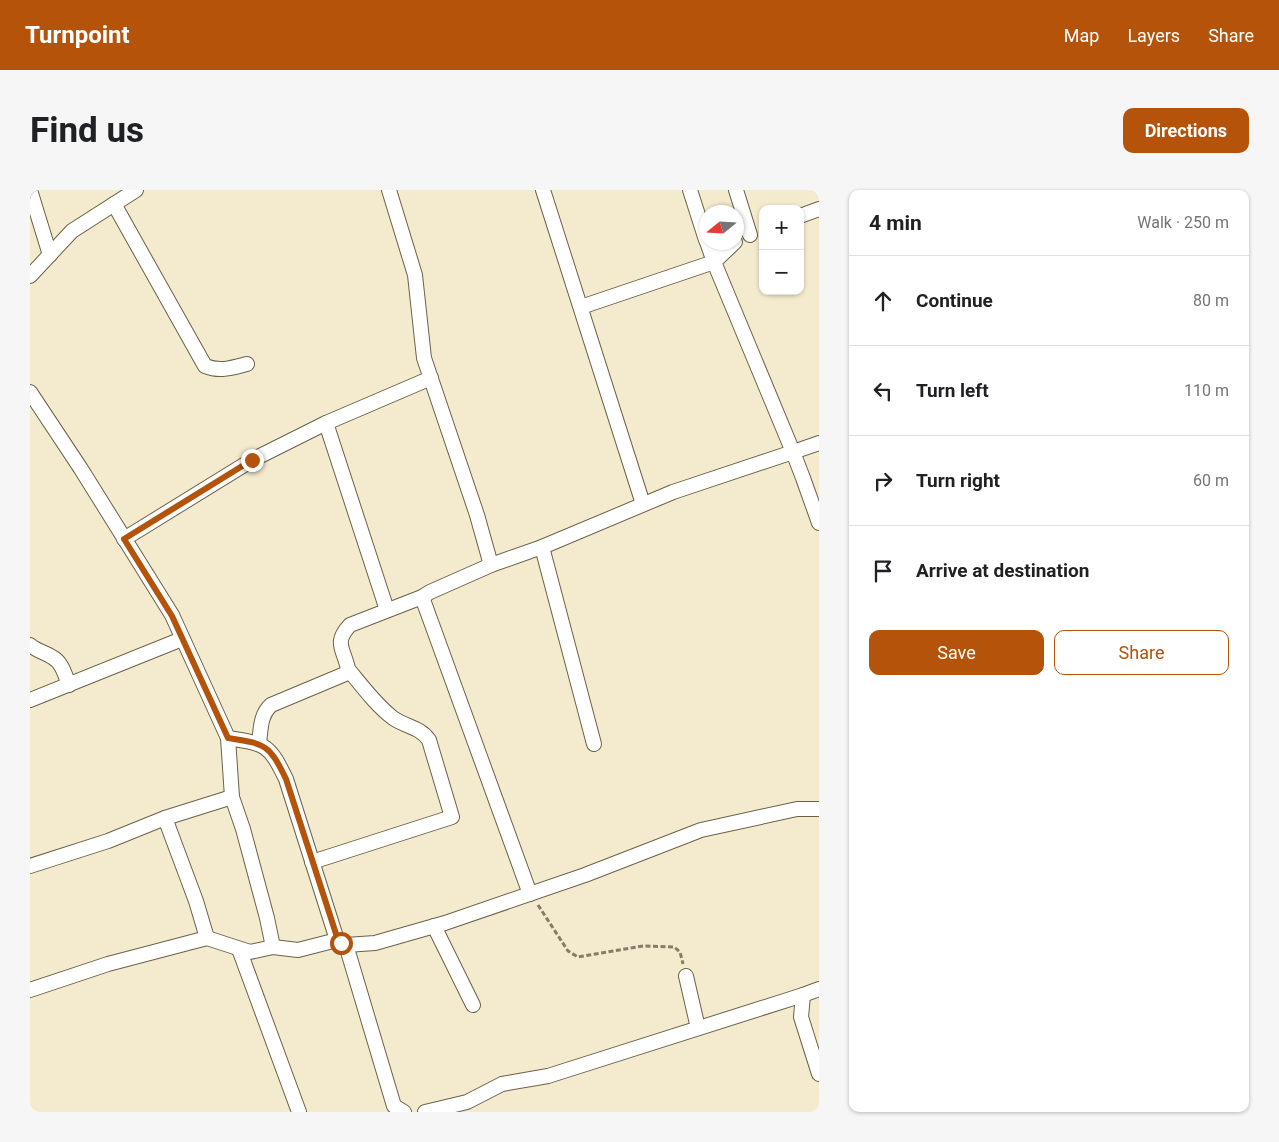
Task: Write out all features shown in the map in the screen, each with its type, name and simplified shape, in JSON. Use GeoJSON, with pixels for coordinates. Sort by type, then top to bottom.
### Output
{"type":"FeatureCollection","features":[{"type":"Feature","properties":{"kind":"street"},"geometry":{"type":"LineString","coordinates":[[30,190],[50,255]]}},
{"type":"Feature","properties":{"kind":"street"},"geometry":{"type":"LineString","coordinates":[[30,276],[72,231],[136,190]]}},
{"type":"Feature","properties":{"kind":"street"},"geometry":{"type":"LineString","coordinates":[[389,190],[415,275],[424,358],[477,515],[491,565]]}},
{"type":"Feature","properties":{"kind":"street"},"geometry":{"type":"LineString","coordinates":[[543,190],[643,504]]}},
{"type":"Feature","properties":{"kind":"street"},"geometry":{"type":"LineString","coordinates":[[690,190],[699,217]]}},
{"type":"Feature","properties":{"kind":"street"},"geometry":{"type":"LineString","coordinates":[[736,190],[757,233],[744,239]]}},
{"type":"Feature","properties":{"kind":"street"},"geometry":{"type":"LineString","coordinates":[[114,204],[205,366],[214,370],[224,370],[247,364]]}},
{"type":"Feature","properties":{"kind":"street"},"geometry":{"type":"LineString","coordinates":[[804,215],[819,209]]}},
{"type":"Feature","properties":{"kind":"street"},"geometry":{"type":"LineString","coordinates":[[710,250],[804,478],[819,523]]}},
{"type":"Feature","properties":{"kind":"street"},"geometry":{"type":"LineString","coordinates":[[581,307],[714,262],[727,250]]}},
{"type":"Feature","properties":{"kind":"street"},"geometry":{"type":"LineString","coordinates":[[124,539],[252,460],[326,423],[431,378]]}},
{"type":"Feature","properties":{"kind":"street"},"geometry":{"type":"LineString","coordinates":[[30,392],[172,616],[228,738],[232,796],[243,829],[273,947]]}},
{"type":"Feature","properties":{"kind":"street"},"geometry":{"type":"LineString","coordinates":[[326,423],[388,610]]}},
{"type":"Feature","properties":{"kind":"street"},"geometry":{"type":"LineString","coordinates":[[312,862],[452,817],[430,740],[424,732],[394,718],[376,702],[348,669],[340,645],[342,633],[350,625],[422,597],[491,565],[542,547],[673,492],[819,443]]}},
{"type":"Feature","properties":{"kind":"street"},"geometry":{"type":"LineString","coordinates":[[542,547],[594,744]]}},
{"type":"Feature","properties":{"kind":"street"},"geometry":{"type":"LineString","coordinates":[[422,597],[530,894]]}},
{"type":"Feature","properties":{"kind":"street"},"geometry":{"type":"LineString","coordinates":[[30,700],[182,639]]}},
{"type":"Feature","properties":{"kind":"street"},"geometry":{"type":"LineString","coordinates":[[30,645],[43,654],[53,657],[61,664],[69,685]]}},
{"type":"Feature","properties":{"kind":"street"},"geometry":{"type":"LineString","coordinates":[[259,743],[262,718],[265,710],[271,705],[341,677],[348,669]]}},
{"type":"Feature","properties":{"kind":"street"},"geometry":{"type":"LineString","coordinates":[[228,738],[259,743],[275,756],[286,779],[312,862],[342,942],[394,1106],[404,1112]]}},
{"type":"Feature","properties":{"kind":"street"},"geometry":{"type":"LineString","coordinates":[[30,866],[108,841],[165,818],[232,796]]}},
{"type":"Feature","properties":{"kind":"street"},"geometry":{"type":"LineString","coordinates":[[30,990],[108,964],[207,938],[250,952],[273,947],[298,950],[342,942],[375,942],[434,926],[530,894],[701,830],[797,809],[819,809]]}},
{"type":"Feature","properties":{"kind":"street"},"geometry":{"type":"LineString","coordinates":[[165,818],[196,901],[207,938]]}},
{"type":"Feature","properties":{"kind":"street"},"geometry":{"type":"LineString","coordinates":[[434,926],[473,1005]]}},
{"type":"Feature","properties":{"kind":"street"},"geometry":{"type":"LineString","coordinates":[[239,949],[299,1112]]}},
{"type":"Feature","properties":{"kind":"street"},"geometry":{"type":"LineString","coordinates":[[686,976],[698,1028]]}},
{"type":"Feature","properties":{"kind":"street"},"geometry":{"type":"LineString","coordinates":[[425,1112],[467,1102],[502,1084],[548,1076],[819,989]]}},
{"type":"Feature","properties":{"kind":"street"},"geometry":{"type":"LineString","coordinates":[[803,995],[802,1016],[819,1074]]}},
{"type":"Feature","properties":{"kind":"path"},"geometry":{"type":"LineString","coordinates":[[530,894],[568,951],[578,957],[644,946],[674,947],[680,952],[686,976]]}},
{"type":"Feature","properties":{"kind":"route"},"geometry":{"type":"LineString","coordinates":[[252,460],[124,539],[172,616],[228,738],[259,743],[275,756],[286,779],[338,940],[341,943]]}}]}
